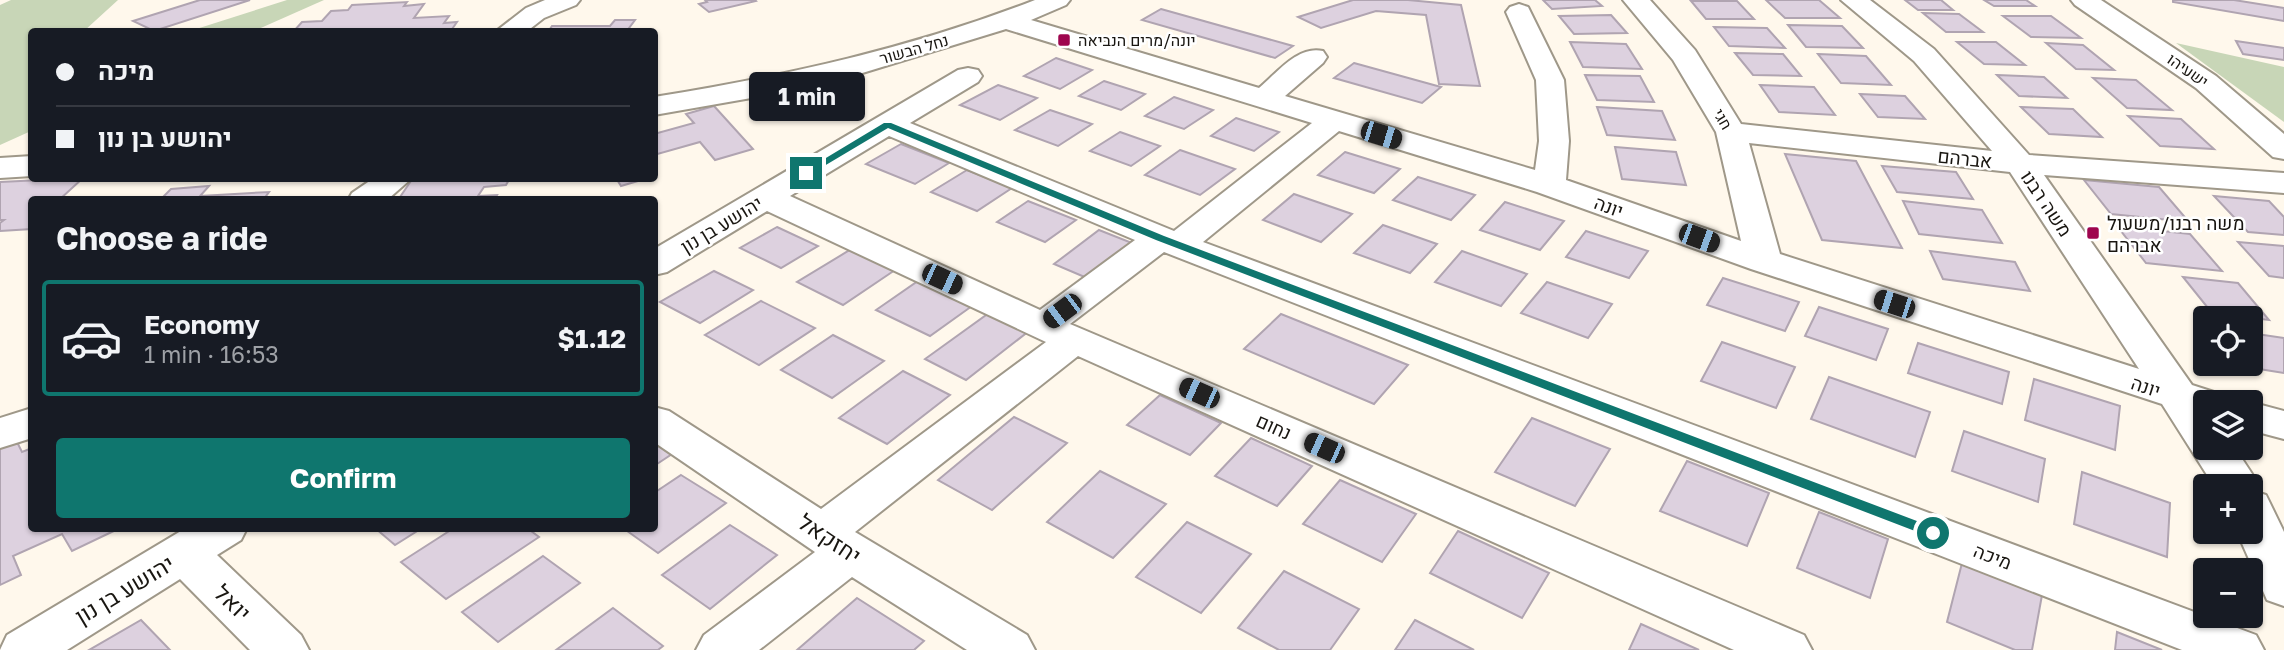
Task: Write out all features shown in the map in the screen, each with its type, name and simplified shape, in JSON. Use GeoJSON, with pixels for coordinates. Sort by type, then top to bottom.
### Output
{"type":"FeatureCollection","features":[{"type":"Feature","properties":{"kind":"street"},"geometry":{"type":"LineString","coordinates":[[514,28],[535,13],[567,0]]}},
{"type":"Feature","properties":{"kind":"street"},"geometry":{"type":"LineString","coordinates":[[1008,21],[1057,0]]}},
{"type":"Feature","properties":{"kind":"street","name":"חגי"},"geometry":{"type":"LineString","coordinates":[[1636,0],[1685,56],[1731,132],[1764,261]]}},
{"type":"Feature","properties":{"kind":"street","name":"משה רבנו"},"geometry":{"type":"LineString","coordinates":[[1854,0],[1924,55],[2021,164],[2192,401]]}},
{"type":"Feature","properties":{"kind":"street","name":"ישעיהו"},"geometry":{"type":"LineString","coordinates":[[2084,0],[2206,82],[2284,150]]}},
{"type":"Feature","properties":{"kind":"street"},"geometry":{"type":"LineString","coordinates":[[1519,12],[1550,80],[1554,141],[1549,185]]}},
{"type":"Feature","properties":{"kind":"street","name":"יונה"},"geometry":{"type":"LineString","coordinates":[[1008,21],[1549,185],[1764,261],[2192,401]]}},
{"type":"Feature","properties":{"kind":"street","name":"נחל הבשור"},"geometry":{"type":"LineString","coordinates":[[658,106],[856,65],[1008,21]]}},
{"type":"Feature","properties":{"kind":"street"},"geometry":{"type":"LineString","coordinates":[[1264,99],[1313,57]]}},
{"type":"Feature","properties":{"kind":"street","name":"יהושע בן נון"},"geometry":{"type":"LineString","coordinates":[[658,262],[968,76]]}},
{"type":"Feature","properties":{"kind":"street"},"geometry":{"type":"LineString","coordinates":[[722,650],[1059,332],[1169,241],[1334,121]]}},
{"type":"Feature","properties":{"kind":"street","name":"מיכה"},"geometry":{"type":"LineString","coordinates":[[888,125],[1169,241],[2238,650]]}},
{"type":"Feature","properties":{"kind":"street","name":"אברהם"},"geometry":{"type":"LineString","coordinates":[[1731,132],[2021,164],[2284,183]]}},
{"type":"Feature","properties":{"kind":"street"},"geometry":{"type":"LineString","coordinates":[[0,168],[28,166]]}},
{"type":"Feature","properties":{"kind":"street"},"geometry":{"type":"LineString","coordinates":[[370,196],[390,182]]}},
{"type":"Feature","properties":{"kind":"street","name":"נחום"},"geometry":{"type":"LineString","coordinates":[[765,198],[1059,332],[1786,650]]}},
{"type":"Feature","properties":{"kind":"street"},"geometry":{"type":"LineString","coordinates":[[2263,419],[2284,425]]}},
{"type":"Feature","properties":{"kind":"street"},"geometry":{"type":"LineString","coordinates":[[0,434],[28,424]]}},
{"type":"Feature","properties":{"kind":"street","name":"יחזקאל"},"geometry":{"type":"LineString","coordinates":[[658,424],[837,542],[1009,650]]}},
{"type":"Feature","properties":{"kind":"street"},"geometry":{"type":"LineString","coordinates":[[2263,538],[2284,587]]}},
{"type":"Feature","properties":{"kind":"street","name":"יהושע בן נון"},"geometry":{"type":"LineString","coordinates":[[25,650],[204,541]]}},
{"type":"Feature","properties":{"kind":"street","name":"יואל"},"geometry":{"type":"LineString","coordinates":[[204,541],[283,650]]}},
{"type":"Feature","properties":{"kind":"green space"},"geometry":{"type":"Polygon","coordinates":[[[11,0],[118,0],[87,28],[28,28],[28,132],[0,145],[0,5],[11,0]]]}},
{"type":"Feature","properties":{"kind":"green space"},"geometry":{"type":"Polygon","coordinates":[[[287,0],[324,0],[261,28],[199,28],[287,0]]]}},
{"type":"Feature","properties":{"kind":"green space"},"geometry":{"type":"Polygon","coordinates":[[[2176,43],[2284,67],[2284,122],[2176,43]]]}},
{"type":"Feature","properties":{"kind":"building"},"geometry":{"type":"Polygon","coordinates":[[[200,0],[250,0],[163,28],[148,28],[133,21],[200,0]]]}},
{"type":"Feature","properties":{"kind":"building"},"geometry":{"type":"Polygon","coordinates":[[[705,0],[756,1],[709,12],[699,4],[707,2],[705,0]]]}},
{"type":"Feature","properties":{"kind":"building"},"geometry":{"type":"Polygon","coordinates":[[[1353,0],[1408,0],[1461,5],[1480,86],[1439,84],[1426,15],[1376,11],[1321,28],[1298,17],[1353,0]]]}},
{"type":"Feature","properties":{"kind":"building"},"geometry":{"type":"Polygon","coordinates":[[[1543,0],[1595,0],[1602,6],[1552,9],[1543,0]]]}},
{"type":"Feature","properties":{"kind":"building"},"geometry":{"type":"Polygon","coordinates":[[[1766,0],[1819,0],[1840,18],[1785,18],[1766,0]]]}},
{"type":"Feature","properties":{"kind":"building"},"geometry":{"type":"Polygon","coordinates":[[[1905,0],[1941,0],[1953,10],[1918,10],[1905,0]]]}},
{"type":"Feature","properties":{"kind":"building"},"geometry":{"type":"Polygon","coordinates":[[[1984,0],[2026,0],[2035,6],[1994,6],[1984,0]]]}},
{"type":"Feature","properties":{"kind":"building"},"geometry":{"type":"Polygon","coordinates":[[[2234,0],[2284,8],[2284,21],[2173,2],[2234,0]]]}},
{"type":"Feature","properties":{"kind":"building"},"geometry":{"type":"Polygon","coordinates":[[[1691,1],[1737,1],[1754,19],[1706,19],[1691,1]]]}},
{"type":"Feature","properties":{"kind":"building"},"geometry":{"type":"Polygon","coordinates":[[[407,2],[404,6],[424,4],[414,18],[449,16],[444,23],[457,22],[453,28],[297,28],[302,22],[322,21],[331,11],[348,10],[352,5],[407,2]]]}},
{"type":"Feature","properties":{"kind":"building"},"geometry":{"type":"Polygon","coordinates":[[[1161,9],[1293,46],[1275,58],[1142,20],[1161,9]]]}},
{"type":"Feature","properties":{"kind":"building"},"geometry":{"type":"Polygon","coordinates":[[[1923,13],[1959,14],[1983,32],[1946,32],[1923,13]]]}},
{"type":"Feature","properties":{"kind":"building"},"geometry":{"type":"Polygon","coordinates":[[[1611,15],[1627,33],[1574,34],[1559,16],[1611,15]]]}},
{"type":"Feature","properties":{"kind":"building"},"geometry":{"type":"Polygon","coordinates":[[[2003,16],[2051,16],[2081,38],[2031,37],[2003,16]]]}},
{"type":"Feature","properties":{"kind":"building"},"geometry":{"type":"Polygon","coordinates":[[[615,20],[635,20],[629,28],[551,28],[552,26],[610,26],[615,20]]]}},
{"type":"Feature","properties":{"kind":"building"},"geometry":{"type":"Polygon","coordinates":[[[1788,25],[1842,26],[1863,48],[1806,47],[1788,25]]]}},
{"type":"Feature","properties":{"kind":"building"},"geometry":{"type":"Polygon","coordinates":[[[1714,27],[1767,28],[1785,48],[1729,46],[1714,27]]]}},
{"type":"Feature","properties":{"kind":"building"},"geometry":{"type":"Polygon","coordinates":[[[2236,41],[2284,48],[2284,60],[2243,54],[2236,41]]]}},
{"type":"Feature","properties":{"kind":"building"},"geometry":{"type":"Polygon","coordinates":[[[1570,42],[1626,44],[1642,69],[1583,67],[1570,42]]]}},
{"type":"Feature","properties":{"kind":"building"},"geometry":{"type":"Polygon","coordinates":[[[1957,42],[1996,42],[2025,65],[1984,64],[1957,42]]]}},
{"type":"Feature","properties":{"kind":"building"},"geometry":{"type":"Polygon","coordinates":[[[2046,43],[2083,45],[2114,70],[2076,69],[2046,43]]]}},
{"type":"Feature","properties":{"kind":"building"},"geometry":{"type":"Polygon","coordinates":[[[1735,53],[1783,54],[1801,76],[1753,75],[1735,53]]]}},
{"type":"Feature","properties":{"kind":"building"},"geometry":{"type":"Polygon","coordinates":[[[1818,54],[1866,56],[1891,85],[1841,83],[1818,54]]]}},
{"type":"Feature","properties":{"kind":"building"},"geometry":{"type":"Polygon","coordinates":[[[1056,58],[1092,70],[1060,89],[1024,76],[1056,58]]]}},
{"type":"Feature","properties":{"kind":"building"},"geometry":{"type":"Polygon","coordinates":[[[1354,63],[1441,87],[1422,103],[1334,78],[1354,63]]]}},
{"type":"Feature","properties":{"kind":"building"},"geometry":{"type":"Polygon","coordinates":[[[1585,75],[1640,76],[1654,102],[1597,100],[1585,75]]]}},
{"type":"Feature","properties":{"kind":"building"},"geometry":{"type":"Polygon","coordinates":[[[1997,75],[2044,77],[2067,98],[2019,96],[1997,75]]]}},
{"type":"Feature","properties":{"kind":"building"},"geometry":{"type":"Polygon","coordinates":[[[2093,78],[2136,80],[2172,110],[2127,108],[2093,78]]]}},
{"type":"Feature","properties":{"kind":"building"},"geometry":{"type":"Polygon","coordinates":[[[1104,81],[1145,94],[1121,110],[1079,96],[1104,81]]]}},
{"type":"Feature","properties":{"kind":"building"},"geometry":{"type":"Polygon","coordinates":[[[998,85],[1037,98],[1000,120],[960,105],[998,85]]]}},
{"type":"Feature","properties":{"kind":"building"},"geometry":{"type":"Polygon","coordinates":[[[1760,85],[1814,87],[1835,115],[1779,112],[1760,85]]]}},
{"type":"Feature","properties":{"kind":"building"},"geometry":{"type":"Polygon","coordinates":[[[1860,94],[1905,96],[1925,119],[1878,117],[1860,94]]]}},
{"type":"Feature","properties":{"kind":"building"},"geometry":{"type":"Polygon","coordinates":[[[1174,97],[1213,110],[1184,129],[1145,116],[1174,97]]]}},
{"type":"Feature","properties":{"kind":"building"},"geometry":{"type":"Polygon","coordinates":[[[714,106],[753,149],[715,160],[700,142],[658,154],[658,133],[694,123],[686,114],[714,106]]]}},
{"type":"Feature","properties":{"kind":"building"},"geometry":{"type":"Polygon","coordinates":[[[1597,107],[1662,111],[1675,140],[1607,135],[1597,107]]]}},
{"type":"Feature","properties":{"kind":"building"},"geometry":{"type":"Polygon","coordinates":[[[2021,107],[2073,109],[2102,137],[2049,134],[2021,107]]]}},
{"type":"Feature","properties":{"kind":"building"},"geometry":{"type":"Polygon","coordinates":[[[1050,110],[1092,124],[1058,146],[1015,130],[1050,110]]]}},
{"type":"Feature","properties":{"kind":"building"},"geometry":{"type":"Polygon","coordinates":[[[2128,116],[2181,119],[2214,149],[2160,146],[2128,116]]]}},
{"type":"Feature","properties":{"kind":"building"},"geometry":{"type":"Polygon","coordinates":[[[1236,118],[1279,132],[1254,151],[1211,136],[1236,118]]]}},
{"type":"Feature","properties":{"kind":"building"},"geometry":{"type":"Polygon","coordinates":[[[1120,132],[1160,146],[1131,166],[1090,151],[1120,132]]]}},
{"type":"Feature","properties":{"kind":"building"},"geometry":{"type":"Polygon","coordinates":[[[901,144],[949,163],[915,184],[866,164],[901,144]]]}},
{"type":"Feature","properties":{"kind":"building"},"geometry":{"type":"Polygon","coordinates":[[[1615,147],[1676,152],[1686,185],[1622,179],[1615,147]]]}},
{"type":"Feature","properties":{"kind":"building"},"geometry":{"type":"Polygon","coordinates":[[[1180,150],[1235,169],[1200,195],[1145,175],[1180,150]]]}},
{"type":"Feature","properties":{"kind":"building"},"geometry":{"type":"Polygon","coordinates":[[[1345,152],[1400,169],[1374,193],[1318,175],[1345,152]]]}},
{"type":"Feature","properties":{"kind":"building"},"geometry":{"type":"Polygon","coordinates":[[[1785,154],[1856,161],[1902,248],[1822,240],[1785,154]]]}},
{"type":"Feature","properties":{"kind":"building"},"geometry":{"type":"Polygon","coordinates":[[[1882,166],[1956,172],[1973,199],[1897,192],[1882,166]]]}},
{"type":"Feature","properties":{"kind":"building"},"geometry":{"type":"Polygon","coordinates":[[[967,170],[1012,188],[977,211],[931,192],[967,170]]]}},
{"type":"Feature","properties":{"kind":"building"},"geometry":{"type":"Polygon","coordinates":[[[1418,177],[1475,195],[1451,220],[1393,200],[1418,177]]]}},
{"type":"Feature","properties":{"kind":"building"},"geometry":{"type":"Polygon","coordinates":[[[2084,180],[2159,187],[2189,222],[2111,214],[2084,180]]]}},
{"type":"Feature","properties":{"kind":"building"},"geometry":{"type":"Polygon","coordinates":[[[0,182],[79,182],[63,196],[28,196],[28,229],[0,231],[0,223],[4,220],[0,220],[0,182]]]}},
{"type":"Feature","properties":{"kind":"building"},"geometry":{"type":"Polygon","coordinates":[[[410,182],[508,182],[506,185],[484,187],[478,196],[401,196],[410,182]]]}},
{"type":"Feature","properties":{"kind":"building"},"geometry":{"type":"Polygon","coordinates":[[[618,182],[634,182],[621,186],[618,182]]]}},
{"type":"Feature","properties":{"kind":"building"},"geometry":{"type":"Polygon","coordinates":[[[209,186],[200,196],[164,196],[171,189],[209,186]]]}},
{"type":"Feature","properties":{"kind":"building"},"geometry":{"type":"Polygon","coordinates":[[[269,192],[266,196],[200,196],[269,192]]]}},
{"type":"Feature","properties":{"kind":"building"},"geometry":{"type":"Polygon","coordinates":[[[1294,194],[1352,214],[1321,242],[1263,220],[1294,194]]]}},
{"type":"Feature","properties":{"kind":"building"},"geometry":{"type":"Polygon","coordinates":[[[2214,196],[2269,201],[2284,217],[2284,235],[2248,232],[2214,196]]]}},
{"type":"Feature","properties":{"kind":"building"},"geometry":{"type":"Polygon","coordinates":[[[1028,201],[1076,220],[1045,242],[997,222],[1028,201]]]}},
{"type":"Feature","properties":{"kind":"building"},"geometry":{"type":"Polygon","coordinates":[[[1903,201],[1982,210],[2002,243],[1919,234],[1903,201]]]}},
{"type":"Feature","properties":{"kind":"building"},"geometry":{"type":"Polygon","coordinates":[[[1505,202],[1564,221],[1540,250],[1480,230],[1505,202]]]}},
{"type":"Feature","properties":{"kind":"building"},"geometry":{"type":"Polygon","coordinates":[[[1383,225],[1437,244],[1410,273],[1354,253],[1383,225]]]}},
{"type":"Feature","properties":{"kind":"building"},"geometry":{"type":"Polygon","coordinates":[[[2117,226],[2190,234],[2222,271],[2146,263],[2117,226]]]}},
{"type":"Feature","properties":{"kind":"building"},"geometry":{"type":"Polygon","coordinates":[[[777,227],[818,246],[781,268],[740,248],[777,227]]]}},
{"type":"Feature","properties":{"kind":"building"},"geometry":{"type":"Polygon","coordinates":[[[1099,230],[1132,243],[1087,278],[1054,264],[1099,230]]]}},
{"type":"Feature","properties":{"kind":"building"},"geometry":{"type":"Polygon","coordinates":[[[1586,231],[1648,251],[1629,278],[1566,257],[1586,231]]]}},
{"type":"Feature","properties":{"kind":"building"},"geometry":{"type":"Polygon","coordinates":[[[2238,242],[2284,246],[2284,278],[2269,276],[2238,242]]]}},
{"type":"Feature","properties":{"kind":"building"},"geometry":{"type":"Polygon","coordinates":[[[853,248],[898,268],[843,305],[797,282],[853,248]]]}},
{"type":"Feature","properties":{"kind":"building"},"geometry":{"type":"Polygon","coordinates":[[[1462,251],[1527,274],[1501,306],[1435,282],[1462,251]]]}},
{"type":"Feature","properties":{"kind":"building"},"geometry":{"type":"Polygon","coordinates":[[[1930,251],[2015,262],[2030,291],[1943,279],[1930,251]]]}},
{"type":"Feature","properties":{"kind":"building"},"geometry":{"type":"Polygon","coordinates":[[[714,271],[753,290],[700,323],[660,302],[714,271]]]}},
{"type":"Feature","properties":{"kind":"building"},"geometry":{"type":"Polygon","coordinates":[[[2183,277],[2238,283],[2257,306],[2206,306],[2183,277]]]}},
{"type":"Feature","properties":{"kind":"building"},"geometry":{"type":"Polygon","coordinates":[[[1723,278],[1799,302],[1785,331],[1707,305],[1723,278]]]}},
{"type":"Feature","properties":{"kind":"building"},"geometry":{"type":"Polygon","coordinates":[[[918,281],[972,306],[930,336],[876,310],[918,281]]]}},
{"type":"Feature","properties":{"kind":"building"},"geometry":{"type":"Polygon","coordinates":[[[1547,282],[1612,304],[1588,338],[1521,313],[1547,282]]]}},
{"type":"Feature","properties":{"kind":"building"},"geometry":{"type":"Polygon","coordinates":[[[761,301],[815,328],[759,365],[705,335],[761,301]]]}},
{"type":"Feature","properties":{"kind":"building"},"geometry":{"type":"Polygon","coordinates":[[[1819,307],[1888,329],[1876,360],[1805,336],[1819,307]]]}},
{"type":"Feature","properties":{"kind":"building"},"geometry":{"type":"Polygon","coordinates":[[[989,313],[1029,331],[966,380],[925,359],[989,313]]]}},
{"type":"Feature","properties":{"kind":"building"},"geometry":{"type":"Polygon","coordinates":[[[1281,314],[1408,365],[1374,404],[1244,349],[1281,314]]]}},
{"type":"Feature","properties":{"kind":"building"},"geometry":{"type":"Polygon","coordinates":[[[833,335],[884,361],[832,398],[781,370],[833,335]]]}},
{"type":"Feature","properties":{"kind":"building"},"geometry":{"type":"Polygon","coordinates":[[[2263,335],[2284,338],[2284,373],[2263,370],[2263,335]]]}},
{"type":"Feature","properties":{"kind":"building"},"geometry":{"type":"Polygon","coordinates":[[[1722,342],[1795,367],[1776,408],[1701,381],[1722,342]]]}},
{"type":"Feature","properties":{"kind":"building"},"geometry":{"type":"Polygon","coordinates":[[[1918,343],[2009,372],[2002,404],[1908,373],[1918,343]]]}},
{"type":"Feature","properties":{"kind":"building"},"geometry":{"type":"Polygon","coordinates":[[[903,371],[950,395],[887,444],[839,418],[903,371]]]}},
{"type":"Feature","properties":{"kind":"building"},"geometry":{"type":"Polygon","coordinates":[[[1829,377],[1930,412],[1915,457],[1811,419],[1829,377]]]}},
{"type":"Feature","properties":{"kind":"building"},"geometry":{"type":"Polygon","coordinates":[[[2034,379],[2120,406],[2115,450],[2025,420],[2034,379]]]}},
{"type":"Feature","properties":{"kind":"building"},"geometry":{"type":"Polygon","coordinates":[[[1160,395],[1221,423],[1190,455],[1127,425],[1160,395]]]}},
{"type":"Feature","properties":{"kind":"building"},"geometry":{"type":"Polygon","coordinates":[[[1014,417],[1067,443],[992,510],[938,480],[1014,417]]]}},
{"type":"Feature","properties":{"kind":"building"},"geometry":{"type":"Polygon","coordinates":[[[1532,418],[1610,449],[1575,506],[1495,472],[1532,418]]]}},
{"type":"Feature","properties":{"kind":"building"},"geometry":{"type":"Polygon","coordinates":[[[1964,431],[2045,459],[2038,502],[1952,471],[1964,431]]]}},
{"type":"Feature","properties":{"kind":"building"},"geometry":{"type":"Polygon","coordinates":[[[1251,438],[1312,466],[1277,506],[1215,476],[1251,438]]]}},
{"type":"Feature","properties":{"kind":"building"},"geometry":{"type":"Polygon","coordinates":[[[16,440],[22,452],[28,450],[28,532],[112,532],[72,551],[62,534],[13,556],[21,575],[0,585],[0,446],[16,440]]]}},
{"type":"Feature","properties":{"kind":"building"},"geometry":{"type":"Polygon","coordinates":[[[658,445],[672,454],[658,463],[658,445]]]}},
{"type":"Feature","properties":{"kind":"building"},"geometry":{"type":"Polygon","coordinates":[[[1687,461],[1769,493],[1747,546],[1660,511],[1687,461]]]}},
{"type":"Feature","properties":{"kind":"building"},"geometry":{"type":"Polygon","coordinates":[[[1100,471],[1166,504],[1113,558],[1047,522],[1100,471]]]}},
{"type":"Feature","properties":{"kind":"building"},"geometry":{"type":"Polygon","coordinates":[[[2082,472],[2170,503],[2167,557],[2074,524],[2082,472]]]}},
{"type":"Feature","properties":{"kind":"building"},"geometry":{"type":"Polygon","coordinates":[[[681,475],[726,503],[658,553],[629,532],[658,532],[658,490],[681,475]]]}},
{"type":"Feature","properties":{"kind":"building"},"geometry":{"type":"Polygon","coordinates":[[[1340,480],[1416,514],[1382,562],[1303,524],[1340,480]]]}},
{"type":"Feature","properties":{"kind":"building"},"geometry":{"type":"Polygon","coordinates":[[[1819,512],[1888,539],[1870,598],[1797,568],[1819,512]]]}},
{"type":"Feature","properties":{"kind":"building"},"geometry":{"type":"Polygon","coordinates":[[[1187,522],[1251,554],[1201,613],[1136,577],[1187,522]]]}},
{"type":"Feature","properties":{"kind":"building"},"geometry":{"type":"Polygon","coordinates":[[[730,525],[777,555],[710,609],[662,575],[730,525]]]}},
{"type":"Feature","properties":{"kind":"building"},"geometry":{"type":"Polygon","coordinates":[[[1458,531],[1549,573],[1522,618],[1430,573],[1458,531]]]}},
{"type":"Feature","properties":{"kind":"building"},"geometry":{"type":"Polygon","coordinates":[[[380,532],[416,532],[395,545],[380,532]]]}},
{"type":"Feature","properties":{"kind":"building"},"geometry":{"type":"Polygon","coordinates":[[[448,532],[532,532],[539,537],[446,599],[401,562],[448,532]]]}},
{"type":"Feature","properties":{"kind":"building"},"geometry":{"type":"Polygon","coordinates":[[[543,556],[580,583],[498,642],[462,612],[543,556]]]}},
{"type":"Feature","properties":{"kind":"building"},"geometry":{"type":"Polygon","coordinates":[[[1962,563],[2042,595],[2032,650],[2015,650],[1947,622],[1962,563]]]}},
{"type":"Feature","properties":{"kind":"building"},"geometry":{"type":"Polygon","coordinates":[[[1284,571],[1359,609],[1330,650],[1279,650],[1238,628],[1284,571]]]}},
{"type":"Feature","properties":{"kind":"building"},"geometry":{"type":"Polygon","coordinates":[[[857,598],[924,641],[914,650],[797,650],[857,598]]]}},
{"type":"Feature","properties":{"kind":"building"},"geometry":{"type":"Polygon","coordinates":[[[613,608],[663,646],[658,650],[556,650],[613,608]]]}},
{"type":"Feature","properties":{"kind":"building"},"geometry":{"type":"Polygon","coordinates":[[[141,620],[170,650],[89,650],[141,620]]]}},
{"type":"Feature","properties":{"kind":"building"},"geometry":{"type":"Polygon","coordinates":[[[1415,620],[1474,650],[1395,650],[1415,620]]]}},
{"type":"Feature","properties":{"kind":"building"},"geometry":{"type":"Polygon","coordinates":[[[1641,624],[1699,650],[1629,650],[1641,624]]]}},
{"type":"Feature","properties":{"kind":"building"},"geometry":{"type":"Polygon","coordinates":[[[2117,632],[2162,650],[2115,650],[2117,632]]]}},
{"type":"Feature","properties":{"kind":"place","name":"יונה/מרים הנביאה"},"geometry":{"type":"Point","coordinates":[1064,40]}},
{"type":"Feature","properties":{"kind":"place","name":"משה רבנו/משעול אברהם"},"geometry":{"type":"Point","coordinates":[2093,233]}},
{"type":"Feature","properties":{"kind":"route"},"geometry":{"type":"LineString","coordinates":[[806,173],[888,125],[1160,238],[1933,533]]}}]}
